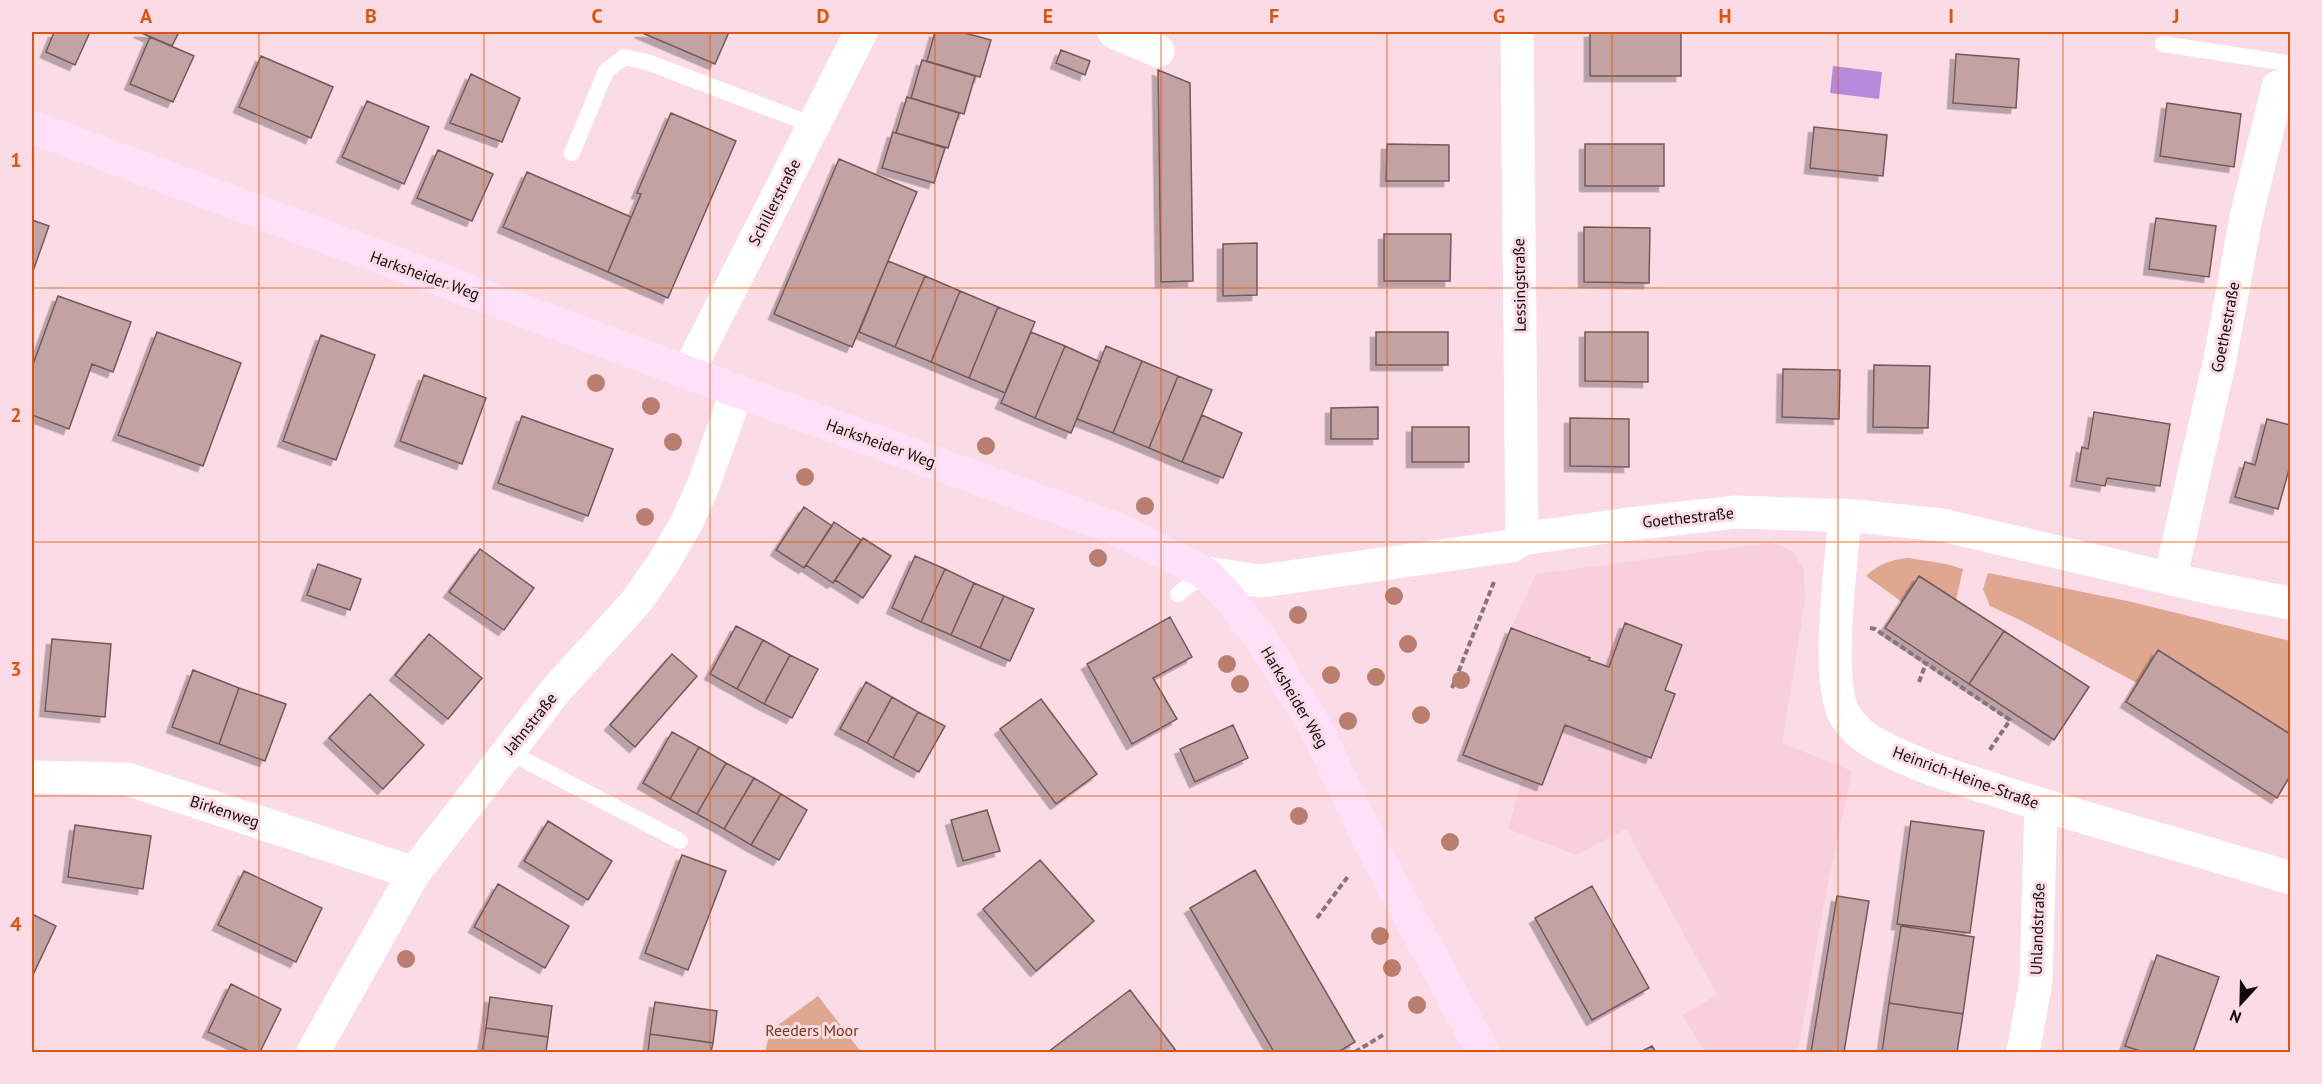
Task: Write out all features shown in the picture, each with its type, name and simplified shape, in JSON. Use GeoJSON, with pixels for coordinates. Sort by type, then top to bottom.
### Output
{"type":"FeatureCollection","features":[{"type":"Feature","properties":{"kind":"main road","name":"Harksheider Weg"},"geometry":{"type":"LineString","coordinates":[[32,128],[737,391],[1114,528],[1205,573],[1230,599],[1265,645],[1319,733],[1371,845],[1483,1053]]}},
{"type":"Feature","properties":{"kind":"street","name":"Schillerstraße"},"geometry":{"type":"LineString","coordinates":[[688,372],[861,32]]}},
{"type":"Feature","properties":{"kind":"street"},"geometry":{"type":"LineString","coordinates":[[1114,32],[1158,51]]}},
{"type":"Feature","properties":{"kind":"street","name":"Lessingstraße"},"geometry":{"type":"LineString","coordinates":[[1516,543],[1517,32]]}},
{"type":"Feature","properties":{"kind":"street","name":"Goethestraße"},"geometry":{"type":"LineString","coordinates":[[2170,579],[2220,359],[2246,218],[2278,87],[2290,84]]}},
{"type":"Feature","properties":{"kind":"street","name":"Jahnstraße"},"geometry":{"type":"LineString","coordinates":[[313,1053],[414,873],[556,690],[636,602],[662,565],[687,522],[703,486],[737,391]]}},
{"type":"Feature","properties":{"kind":"street","name":"Goethestraße"},"geometry":{"type":"LineString","coordinates":[[1205,573],[1261,581],[1621,525],[1736,512],[1845,515],[1942,525],[2170,579],[2290,603]]}},
{"type":"Feature","properties":{"kind":"street","name":"Heinrich-Heine-Straße"},"geometry":{"type":"LineString","coordinates":[[1845,515],[1835,680],[1838,700],[1845,717],[1859,732],[1876,744],[1969,782],[2290,878]]}},
{"type":"Feature","properties":{"kind":"street","name":"Birkenweg"},"geometry":{"type":"LineString","coordinates":[[32,777],[127,779],[414,873]]}},
{"type":"Feature","properties":{"kind":"street","name":"Uhlandstraße"},"geometry":{"type":"LineString","coordinates":[[2023,1053],[2036,981],[2041,805]]}},
{"type":"Feature","properties":{"kind":"lane"},"geometry":{"type":"LineString","coordinates":[[2163,44],[2287,63],[2290,67]]}},
{"type":"Feature","properties":{"kind":"lane"},"geometry":{"type":"LineString","coordinates":[[572,153],[606,71],[624,57],[647,62],[813,125]]}},
{"type":"Feature","properties":{"kind":"lane"},"geometry":{"type":"LineString","coordinates":[[1178,594],[1205,573]]}},
{"type":"Feature","properties":{"kind":"lane"},"geometry":{"type":"LineString","coordinates":[[507,751],[680,841]]}},
{"type":"Feature","properties":{"kind":"path"},"geometry":{"type":"LineString","coordinates":[[1452,688],[1498,570],[1516,543]]}},
{"type":"Feature","properties":{"kind":"path"},"geometry":{"type":"LineString","coordinates":[[1837,620],[1875,629],[2010,720],[1969,782]]}},
{"type":"Feature","properties":{"kind":"path"},"geometry":{"type":"LineString","coordinates":[[1919,682],[1926,663]]}},
{"type":"Feature","properties":{"kind":"path"},"geometry":{"type":"LineString","coordinates":[[1317,918],[1371,845]]}},
{"type":"Feature","properties":{"kind":"path"},"geometry":{"type":"LineString","coordinates":[[1355,1053],[1383,1035]]}},
{"type":"Feature","properties":{"kind":"shaded area"},"geometry":{"type":"Polygon","coordinates":[[[1833,66],[1882,72],[1879,99],[1830,93],[1833,66]]]}},
{"type":"Feature","properties":{"kind":"shaded area"},"geometry":{"type":"Polygon","coordinates":[[[1769,543],[1793,552],[1804,570],[1805,601],[1782,743],[1852,771],[1825,899],[1798,1052],[1705,1052],[1682,1015],[1717,995],[1626,829],[1576,855],[1508,829],[1522,778],[1463,755],[1511,628],[1536,574],[1769,543]]]}},
{"type":"Feature","properties":{"kind":"green space"},"geometry":{"type":"Polygon","coordinates":[[[1908,558],[1963,569],[1956,600],[1919,576],[1902,602],[1866,576],[1885,563],[1908,558]]]}},
{"type":"Feature","properties":{"kind":"green space"},"geometry":{"type":"Polygon","coordinates":[[[1988,573],[2132,602],[2290,641],[2290,734],[2159,650],[2137,683],[1990,606],[1983,589],[1988,573]]]}},
{"type":"Feature","properties":{"kind":"green space","name":"Reeders Moor"},"geometry":{"type":"Polygon","coordinates":[[[818,996],[861,1052],[765,1052],[770,1031],[818,996]]]}},
{"type":"Feature","properties":{"kind":"building"},"geometry":{"type":"Polygon","coordinates":[[[54,32],[90,32],[75,65],[46,52],[54,32]]]}},
{"type":"Feature","properties":{"kind":"building"},"geometry":{"type":"Polygon","coordinates":[[[139,32],[179,32],[172,46],[139,32]]]}},
{"type":"Feature","properties":{"kind":"building"},"geometry":{"type":"Polygon","coordinates":[[[640,32],[729,32],[715,64],[640,32]]]}},
{"type":"Feature","properties":{"kind":"building"},"geometry":{"type":"Polygon","coordinates":[[[935,32],[961,32],[991,40],[980,77],[927,61],[935,32]]]}},
{"type":"Feature","properties":{"kind":"building"},"geometry":{"type":"Polygon","coordinates":[[[1590,32],[1681,32],[1681,76],[1590,76],[1590,32]]]}},
{"type":"Feature","properties":{"kind":"building"},"geometry":{"type":"Polygon","coordinates":[[[150,37],[194,56],[173,102],[130,84],[150,37]]]}},
{"type":"Feature","properties":{"kind":"building"},"geometry":{"type":"Polygon","coordinates":[[[1061,50],[1090,61],[1085,75],[1056,63],[1061,50]]]}},
{"type":"Feature","properties":{"kind":"building"},"geometry":{"type":"Polygon","coordinates":[[[1956,54],[2019,59],[2016,108],[1953,103],[1956,54]]]}},
{"type":"Feature","properties":{"kind":"building"},"geometry":{"type":"Polygon","coordinates":[[[261,56],[333,87],[311,138],[239,107],[261,56]]]}},
{"type":"Feature","properties":{"kind":"building"},"geometry":{"type":"Polygon","coordinates":[[[922,60],[975,76],[964,114],[911,98],[922,60]]]}},
{"type":"Feature","properties":{"kind":"building"},"geometry":{"type":"Polygon","coordinates":[[[1158,70],[1190,83],[1193,281],[1161,282],[1158,70]]]}},
{"type":"Feature","properties":{"kind":"building"},"geometry":{"type":"Polygon","coordinates":[[[471,74],[520,98],[502,142],[450,123],[471,74]]]}},
{"type":"Feature","properties":{"kind":"building"},"geometry":{"type":"Polygon","coordinates":[[[907,97],[959,113],[948,148],[896,133],[907,97]]]}},
{"type":"Feature","properties":{"kind":"building"},"geometry":{"type":"Polygon","coordinates":[[[367,101],[429,127],[404,184],[342,157],[367,101]]]}},
{"type":"Feature","properties":{"kind":"building"},"geometry":{"type":"Polygon","coordinates":[[[2167,103],[2241,114],[2234,167],[2160,156],[2167,103]]]}},
{"type":"Feature","properties":{"kind":"building"},"geometry":{"type":"Polygon","coordinates":[[[671,113],[736,141],[668,298],[608,272],[641,194],[637,193],[671,113]]]}},
{"type":"Feature","properties":{"kind":"building"},"geometry":{"type":"Polygon","coordinates":[[[1814,127],[1887,135],[1883,176],[1810,168],[1814,127]]]}},
{"type":"Feature","properties":{"kind":"building"},"geometry":{"type":"Polygon","coordinates":[[[893,132],[945,148],[934,183],[882,168],[893,132]]]}},
{"type":"Feature","properties":{"kind":"building"},"geometry":{"type":"Polygon","coordinates":[[[1387,144],[1449,145],[1449,181],[1386,181],[1387,144]]]}},
{"type":"Feature","properties":{"kind":"building"},"geometry":{"type":"Polygon","coordinates":[[[1585,144],[1664,144],[1664,186],[1585,186],[1585,144]]]}},
{"type":"Feature","properties":{"kind":"building"},"geometry":{"type":"Polygon","coordinates":[[[438,150],[493,174],[472,221],[417,198],[438,150]]]}},
{"type":"Feature","properties":{"kind":"building"},"geometry":{"type":"Polygon","coordinates":[[[839,159],[917,192],[852,347],[774,314],[839,159]]]}},
{"type":"Feature","properties":{"kind":"building"},"geometry":{"type":"Polygon","coordinates":[[[527,172],[631,217],[608,272],[503,227],[527,172]]]}},
{"type":"Feature","properties":{"kind":"building"},"geometry":{"type":"Polygon","coordinates":[[[2156,218],[2216,226],[2209,277],[2149,269],[2156,218]]]}},
{"type":"Feature","properties":{"kind":"building"},"geometry":{"type":"Polygon","coordinates":[[[32,220],[49,226],[32,274],[32,220]]]}},
{"type":"Feature","properties":{"kind":"building"},"geometry":{"type":"Polygon","coordinates":[[[1584,227],[1650,228],[1649,283],[1584,282],[1584,227]]]}},
{"type":"Feature","properties":{"kind":"building"},"geometry":{"type":"Polygon","coordinates":[[[1384,234],[1451,234],[1450,281],[1384,281],[1384,234]]]}},
{"type":"Feature","properties":{"kind":"building"},"geometry":{"type":"Polygon","coordinates":[[[1257,243],[1257,295],[1223,296],[1223,244],[1257,243]]]}},
{"type":"Feature","properties":{"kind":"building"},"geometry":{"type":"Polygon","coordinates":[[[888,261],[925,276],[895,347],[859,332],[888,261]]]}},
{"type":"Feature","properties":{"kind":"building"},"geometry":{"type":"Polygon","coordinates":[[[925,276],[960,291],[931,362],[895,347],[925,276]]]}},
{"type":"Feature","properties":{"kind":"building"},"geometry":{"type":"Polygon","coordinates":[[[960,291],[998,307],[969,378],[931,362],[960,291]]]}},
{"type":"Feature","properties":{"kind":"building"},"geometry":{"type":"Polygon","coordinates":[[[58,296],[131,322],[113,372],[92,364],[69,429],[32,415],[32,367],[58,296]]]}},
{"type":"Feature","properties":{"kind":"building"},"geometry":{"type":"Polygon","coordinates":[[[998,307],[1035,322],[1005,393],[969,378],[998,307]]]}},
{"type":"Feature","properties":{"kind":"building"},"geometry":{"type":"Polygon","coordinates":[[[157,332],[241,363],[203,466],[118,435],[157,332]]]}},
{"type":"Feature","properties":{"kind":"building"},"geometry":{"type":"Polygon","coordinates":[[[1031,332],[1065,346],[1035,418],[1001,403],[1031,332]]]}},
{"type":"Feature","properties":{"kind":"building"},"geometry":{"type":"Polygon","coordinates":[[[1376,332],[1448,332],[1448,365],[1376,365],[1376,332]]]}},
{"type":"Feature","properties":{"kind":"building"},"geometry":{"type":"Polygon","coordinates":[[[1585,332],[1648,332],[1648,382],[1585,381],[1585,332]]]}},
{"type":"Feature","properties":{"kind":"building"},"geometry":{"type":"Polygon","coordinates":[[[321,335],[375,355],[336,460],[283,441],[321,335]]]}},
{"type":"Feature","properties":{"kind":"building"},"geometry":{"type":"Polygon","coordinates":[[[1065,346],[1100,362],[1071,433],[1035,418],[1065,346]]]}},
{"type":"Feature","properties":{"kind":"building"},"geometry":{"type":"Polygon","coordinates":[[[1106,346],[1142,361],[1113,433],[1077,419],[1106,346]]]}},
{"type":"Feature","properties":{"kind":"building"},"geometry":{"type":"Polygon","coordinates":[[[1142,361],[1178,376],[1149,448],[1113,433],[1142,361]]]}},
{"type":"Feature","properties":{"kind":"building"},"geometry":{"type":"Polygon","coordinates":[[[1874,365],[1930,366],[1928,428],[1873,427],[1874,365]]]}},
{"type":"Feature","properties":{"kind":"building"},"geometry":{"type":"Polygon","coordinates":[[[1783,369],[1840,370],[1839,419],[1782,417],[1783,369]]]}},
{"type":"Feature","properties":{"kind":"building"},"geometry":{"type":"Polygon","coordinates":[[[424,375],[486,398],[462,464],[400,441],[424,375]]]}},
{"type":"Feature","properties":{"kind":"building"},"geometry":{"type":"Polygon","coordinates":[[[1178,376],[1212,390],[1182,462],[1149,448],[1178,376]]]}},
{"type":"Feature","properties":{"kind":"building"},"geometry":{"type":"Polygon","coordinates":[[[1378,407],[1378,439],[1331,439],[1331,408],[1378,407]]]}},
{"type":"Feature","properties":{"kind":"building"},"geometry":{"type":"Polygon","coordinates":[[[2094,412],[2170,424],[2160,486],[2107,478],[2105,486],[2076,481],[2082,447],[2088,449],[2094,412]]]}},
{"type":"Feature","properties":{"kind":"building"},"geometry":{"type":"Polygon","coordinates":[[[1202,415],[1242,433],[1223,478],[1182,462],[1202,415]]]}},
{"type":"Feature","properties":{"kind":"building"},"geometry":{"type":"Polygon","coordinates":[[[522,416],[613,449],[588,516],[498,483],[522,416]]]}},
{"type":"Feature","properties":{"kind":"building"},"geometry":{"type":"Polygon","coordinates":[[[1570,418],[1629,419],[1629,467],[1570,466],[1570,418]]]}},
{"type":"Feature","properties":{"kind":"building"},"geometry":{"type":"Polygon","coordinates":[[[2267,419],[2290,425],[2290,466],[2278,509],[2235,497],[2245,462],[2255,465],[2267,419]]]}},
{"type":"Feature","properties":{"kind":"building"},"geometry":{"type":"Polygon","coordinates":[[[1412,427],[1469,427],[1469,462],[1412,462],[1412,427]]]}},
{"type":"Feature","properties":{"kind":"building"},"geometry":{"type":"Polygon","coordinates":[[[804,507],[832,526],[804,568],[776,550],[804,507]]]}},
{"type":"Feature","properties":{"kind":"building"},"geometry":{"type":"Polygon","coordinates":[[[834,522],[861,540],[833,583],[806,565],[834,522]]]}},
{"type":"Feature","properties":{"kind":"building"},"geometry":{"type":"Polygon","coordinates":[[[863,538],[891,556],[863,598],[835,580],[863,538]]]}},
{"type":"Feature","properties":{"kind":"building"},"geometry":{"type":"Polygon","coordinates":[[[480,549],[534,588],[504,630],[449,592],[480,549]]]}},
{"type":"Feature","properties":{"kind":"building"},"geometry":{"type":"Polygon","coordinates":[[[915,556],[945,569],[921,622],[892,608],[915,556]]]}},
{"type":"Feature","properties":{"kind":"building"},"geometry":{"type":"Polygon","coordinates":[[[318,564],[361,579],[350,610],[307,595],[318,564]]]}},
{"type":"Feature","properties":{"kind":"building"},"geometry":{"type":"Polygon","coordinates":[[[945,569],[974,583],[951,635],[921,622],[945,569]]]}},
{"type":"Feature","properties":{"kind":"building"},"geometry":{"type":"Polygon","coordinates":[[[1919,576],[2004,631],[1969,684],[1885,628],[1919,576]]]}},
{"type":"Feature","properties":{"kind":"building"},"geometry":{"type":"Polygon","coordinates":[[[974,583],[1004,596],[980,648],[951,635],[974,583]]]}},
{"type":"Feature","properties":{"kind":"building"},"geometry":{"type":"Polygon","coordinates":[[[1004,596],[1034,609],[1010,661],[980,648],[1004,596]]]}},
{"type":"Feature","properties":{"kind":"building"},"geometry":{"type":"Polygon","coordinates":[[[1170,617],[1192,657],[1153,678],[1177,719],[1132,744],[1087,664],[1170,617]]]}},
{"type":"Feature","properties":{"kind":"building"},"geometry":{"type":"Polygon","coordinates":[[[1625,623],[1682,645],[1665,690],[1675,694],[1651,758],[1565,725],[1542,785],[1463,755],[1511,628],[1609,667],[1625,623]]]}},
{"type":"Feature","properties":{"kind":"building"},"geometry":{"type":"Polygon","coordinates":[[[736,626],[763,640],[737,689],[710,674],[736,626]]]}},
{"type":"Feature","properties":{"kind":"building"},"geometry":{"type":"Polygon","coordinates":[[[2004,631],[2089,687],[2054,740],[1969,684],[2004,631]]]}},
{"type":"Feature","properties":{"kind":"building"},"geometry":{"type":"Polygon","coordinates":[[[429,634],[482,678],[448,719],[395,675],[429,634]]]}},
{"type":"Feature","properties":{"kind":"building"},"geometry":{"type":"Polygon","coordinates":[[[52,639],[111,644],[105,717],[45,711],[52,639]]]}},
{"type":"Feature","properties":{"kind":"building"},"geometry":{"type":"Polygon","coordinates":[[[763,640],[790,655],[764,704],[737,689],[763,640]]]}},
{"type":"Feature","properties":{"kind":"building"},"geometry":{"type":"Polygon","coordinates":[[[2158,650],[2290,734],[2290,776],[2277,798],[2126,702],[2158,650]]]}},
{"type":"Feature","properties":{"kind":"building"},"geometry":{"type":"Polygon","coordinates":[[[672,654],[697,676],[635,747],[610,725],[672,654]]]}},
{"type":"Feature","properties":{"kind":"building"},"geometry":{"type":"Polygon","coordinates":[[[790,655],[818,669],[792,718],[764,704],[790,655]]]}},
{"type":"Feature","properties":{"kind":"building"},"geometry":{"type":"Polygon","coordinates":[[[193,670],[239,688],[219,744],[172,727],[193,670]]]}},
{"type":"Feature","properties":{"kind":"building"},"geometry":{"type":"Polygon","coordinates":[[[866,682],[892,697],[867,743],[840,729],[866,682]]]}},
{"type":"Feature","properties":{"kind":"building"},"geometry":{"type":"Polygon","coordinates":[[[239,688],[286,704],[265,761],[219,744],[239,688]]]}},
{"type":"Feature","properties":{"kind":"building"},"geometry":{"type":"Polygon","coordinates":[[[370,694],[424,745],[383,789],[329,738],[370,694]]]}},
{"type":"Feature","properties":{"kind":"building"},"geometry":{"type":"Polygon","coordinates":[[[892,697],[918,712],[893,758],[867,743],[892,697]]]}},
{"type":"Feature","properties":{"kind":"building"},"geometry":{"type":"Polygon","coordinates":[[[1041,699],[1097,774],[1056,804],[1000,729],[1041,699]]]}},
{"type":"Feature","properties":{"kind":"building"},"geometry":{"type":"Polygon","coordinates":[[[918,712],[945,726],[919,772],[893,758],[918,712]]]}},
{"type":"Feature","properties":{"kind":"building"},"geometry":{"type":"Polygon","coordinates":[[[1233,725],[1248,758],[1195,782],[1180,749],[1233,725]]]}},
{"type":"Feature","properties":{"kind":"building"},"geometry":{"type":"Polygon","coordinates":[[[672,732],[699,747],[670,799],[643,783],[672,732]]]}},
{"type":"Feature","properties":{"kind":"building"},"geometry":{"type":"Polygon","coordinates":[[[699,747],[726,763],[697,814],[670,799],[699,747]]]}},
{"type":"Feature","properties":{"kind":"building"},"geometry":{"type":"Polygon","coordinates":[[[726,763],[754,778],[724,829],[697,814],[726,763]]]}},
{"type":"Feature","properties":{"kind":"building"},"geometry":{"type":"Polygon","coordinates":[[[754,778],[781,794],[751,845],[724,829],[754,778]]]}},
{"type":"Feature","properties":{"kind":"building"},"geometry":{"type":"Polygon","coordinates":[[[781,794],[807,810],[779,860],[751,845],[781,794]]]}},
{"type":"Feature","properties":{"kind":"building"},"geometry":{"type":"Polygon","coordinates":[[[987,810],[1000,851],[963,861],[951,820],[987,810]]]}},
{"type":"Feature","properties":{"kind":"building"},"geometry":{"type":"Polygon","coordinates":[[[548,821],[612,861],[588,900],[524,861],[548,821]]]}},
{"type":"Feature","properties":{"kind":"building"},"geometry":{"type":"Polygon","coordinates":[[[1911,821],[1984,831],[1970,933],[1897,924],[1911,821]]]}},
{"type":"Feature","properties":{"kind":"building"},"geometry":{"type":"Polygon","coordinates":[[[75,825],[151,836],[143,889],[68,877],[75,825]]]}},
{"type":"Feature","properties":{"kind":"building"},"geometry":{"type":"Polygon","coordinates":[[[682,855],[726,871],[688,970],[645,953],[682,855]]]}},
{"type":"Feature","properties":{"kind":"building"},"geometry":{"type":"Polygon","coordinates":[[[1040,860],[1094,921],[1036,971],[983,909],[1040,860]]]}},
{"type":"Feature","properties":{"kind":"building"},"geometry":{"type":"Polygon","coordinates":[[[1255,870],[1355,1042],[1338,1052],[1274,1052],[1190,908],[1255,870]]]}},
{"type":"Feature","properties":{"kind":"building"},"geometry":{"type":"Polygon","coordinates":[[[244,871],[322,908],[296,962],[218,925],[244,871]]]}},
{"type":"Feature","properties":{"kind":"building"},"geometry":{"type":"Polygon","coordinates":[[[498,884],[569,926],[545,968],[474,927],[498,884]]]}},
{"type":"Feature","properties":{"kind":"building"},"geometry":{"type":"Polygon","coordinates":[[[1592,886],[1649,988],[1592,1020],[1535,918],[1592,886]]]}},
{"type":"Feature","properties":{"kind":"building"},"geometry":{"type":"Polygon","coordinates":[[[1837,896],[1869,901],[1844,1052],[1811,1052],[1837,896]]]}},
{"type":"Feature","properties":{"kind":"building"},"geometry":{"type":"Polygon","coordinates":[[[32,914],[56,926],[32,977],[32,914]]]}},
{"type":"Feature","properties":{"kind":"building"},"geometry":{"type":"Polygon","coordinates":[[[1901,926],[1974,937],[1963,1014],[1889,1003],[1901,926]]]}},
{"type":"Feature","properties":{"kind":"building"},"geometry":{"type":"Polygon","coordinates":[[[2157,955],[2219,977],[2193,1052],[2143,1052],[2125,1046],[2157,955]]]}},
{"type":"Feature","properties":{"kind":"building"},"geometry":{"type":"Polygon","coordinates":[[[231,984],[281,1009],[260,1052],[251,1052],[208,1032],[231,984]]]}},
{"type":"Feature","properties":{"kind":"building"},"geometry":{"type":"Polygon","coordinates":[[[1130,990],[1177,1052],[1048,1052],[1130,990]]]}},
{"type":"Feature","properties":{"kind":"building"},"geometry":{"type":"Polygon","coordinates":[[[490,997],[552,1006],[548,1037],[486,1028],[490,997]]]}},
{"type":"Feature","properties":{"kind":"building"},"geometry":{"type":"Polygon","coordinates":[[[655,1002],[717,1011],[713,1043],[650,1034],[655,1002]]]}},
{"type":"Feature","properties":{"kind":"building"},"geometry":{"type":"Polygon","coordinates":[[[1889,1003],[1963,1014],[1957,1052],[1882,1052],[1889,1003]]]}},
{"type":"Feature","properties":{"kind":"building"},"geometry":{"type":"Polygon","coordinates":[[[486,1028],[548,1037],[546,1052],[482,1052],[486,1028]]]}},
{"type":"Feature","properties":{"kind":"building"},"geometry":{"type":"Polygon","coordinates":[[[650,1034],[713,1043],[711,1052],[648,1052],[650,1034]]]}},
{"type":"Feature","properties":{"kind":"building"},"geometry":{"type":"Polygon","coordinates":[[[1652,1046],[1656,1052],[1640,1052],[1652,1046]]]}}]}
